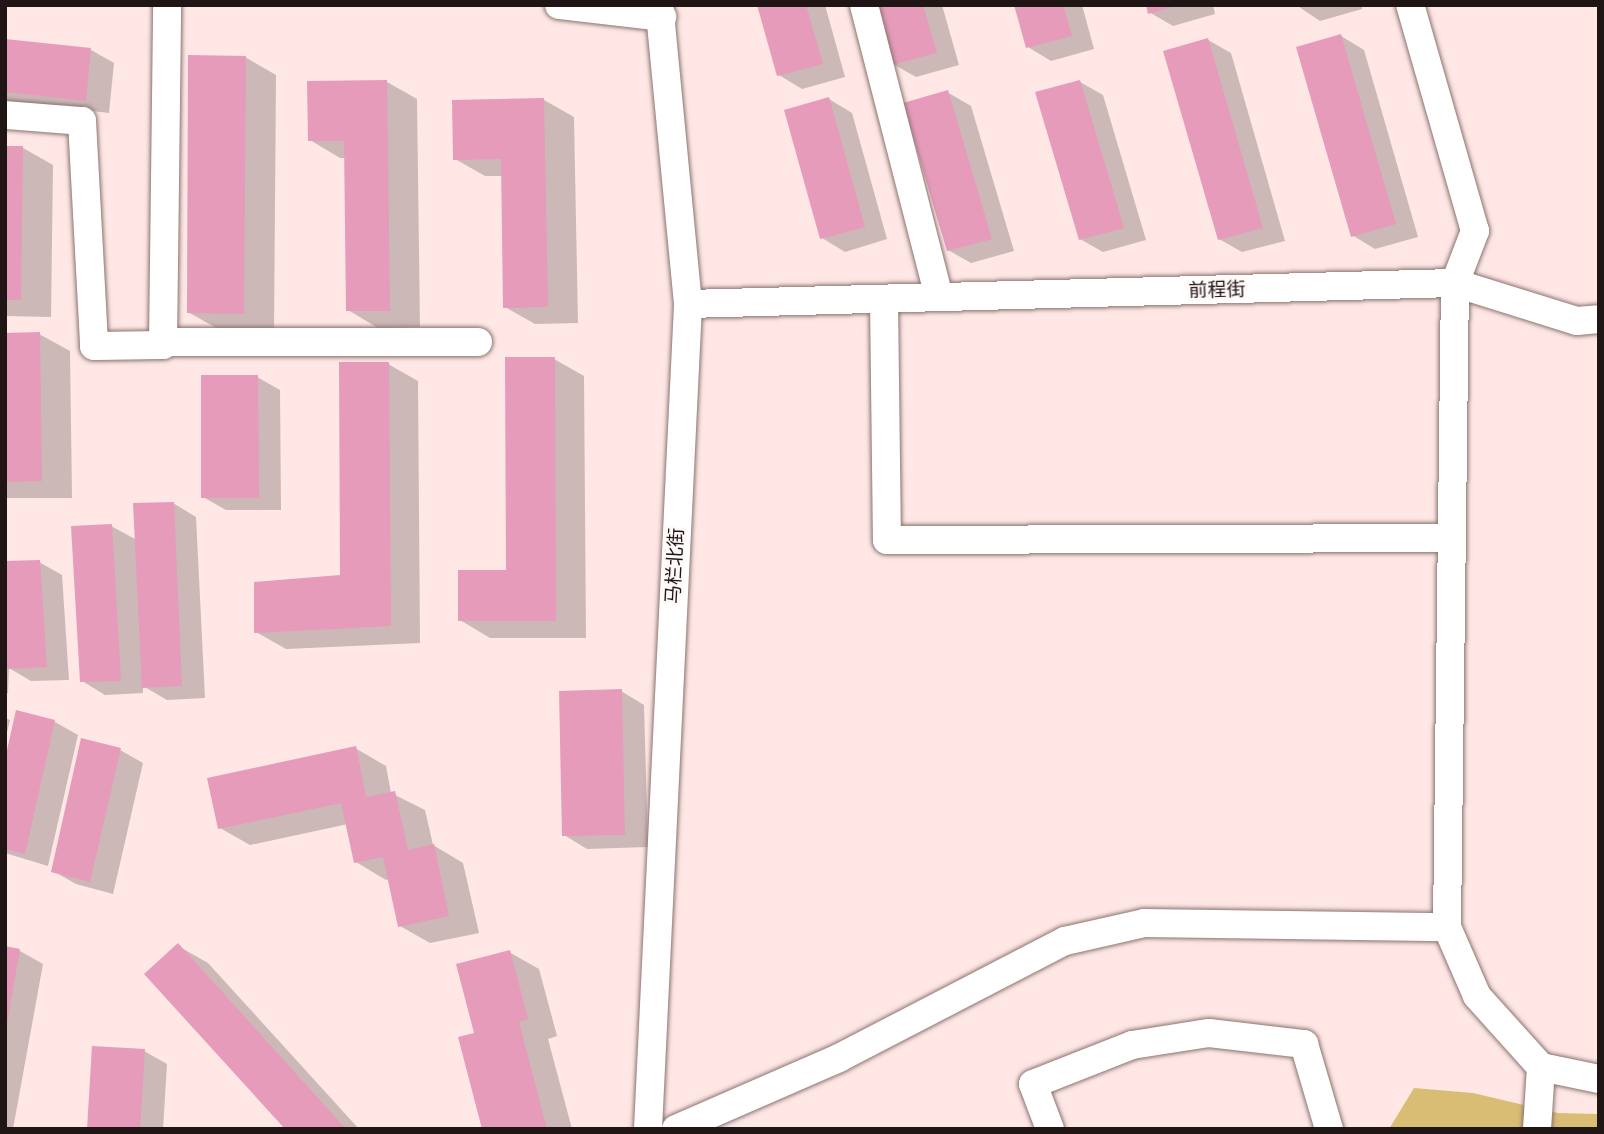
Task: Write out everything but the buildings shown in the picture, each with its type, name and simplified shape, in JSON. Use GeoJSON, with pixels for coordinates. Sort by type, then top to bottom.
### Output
{"type":"FeatureCollection","features":[{"type":"Feature","properties":{"kind":"street"},"geometry":{"type":"LineString","coordinates":[[5,115],[82,121],[94,346],[163,345],[167,5]]}},
{"type":"Feature","properties":{"kind":"street"},"geometry":{"type":"LineString","coordinates":[[559,5],[661,11]]}},
{"type":"Feature","properties":{"kind":"street"},"geometry":{"type":"LineString","coordinates":[[864,5],[939,298]]}},
{"type":"Feature","properties":{"kind":"street"},"geometry":{"type":"LineString","coordinates":[[1410,5],[1475,231],[1455,283],[1447,927],[1477,996],[1541,1068],[1599,1079]]}},
{"type":"Feature","properties":{"kind":"street","name":"马栏北街"},"geometry":{"type":"LineString","coordinates":[[648,1129],[688,304],[661,11]]}},
{"type":"Feature","properties":{"kind":"street","name":"前程街"},"geometry":{"type":"LineString","coordinates":[[688,304],[1455,283],[1577,321],[1599,320]]}},
{"type":"Feature","properties":{"kind":"street"},"geometry":{"type":"LineString","coordinates":[[884,299],[887,540],[1452,538]]}},
{"type":"Feature","properties":{"kind":"street"},"geometry":{"type":"LineString","coordinates":[[163,342],[478,342]]}},
{"type":"Feature","properties":{"kind":"street"},"geometry":{"type":"LineString","coordinates":[[676,1129],[839,1058],[1065,941],[1144,923],[1447,927]]}},
{"type":"Feature","properties":{"kind":"street"},"geometry":{"type":"LineString","coordinates":[[1050,1129],[1032,1084],[1132,1045],[1209,1033],[1304,1044],[1329,1129]]}},
{"type":"Feature","properties":{"kind":"street"},"geometry":{"type":"LineString","coordinates":[[1537,1129],[1541,1068]]}},
{"type":"Feature","properties":{"kind":"shaded area"},"geometry":{"type":"Polygon","coordinates":[[[1414,1088],[1473,1093],[1558,1113],[1599,1114],[1599,1129],[1389,1129],[1414,1088]]]}}]}
